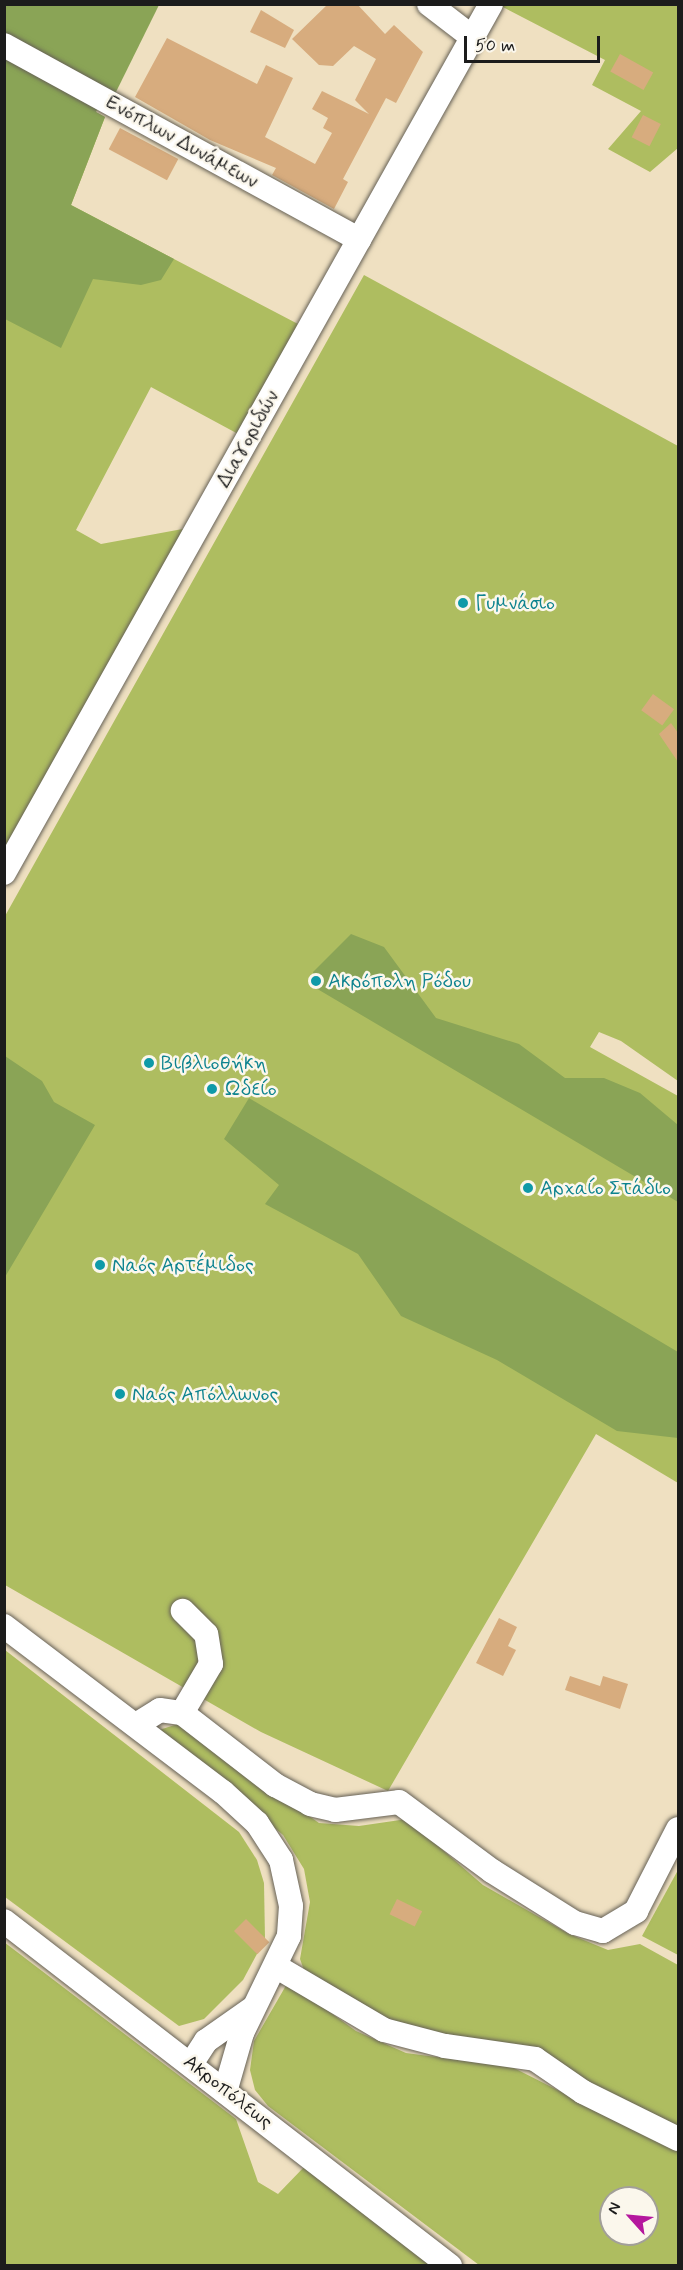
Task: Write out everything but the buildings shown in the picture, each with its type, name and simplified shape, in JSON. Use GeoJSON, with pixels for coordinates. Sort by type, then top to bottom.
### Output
{"type":"FeatureCollection","features":[{"type":"Feature","properties":{"kind":"street"},"geometry":{"type":"LineString","coordinates":[[429,4],[472,38]]}},
{"type":"Feature","properties":{"kind":"street","name":"Διαγοριδών"},"geometry":{"type":"LineString","coordinates":[[4,873],[491,4]]}},
{"type":"Feature","properties":{"kind":"street","name":"Ενόπλων Δυνάμεων"},"geometry":{"type":"LineString","coordinates":[[4,45],[359,239]]}},
{"type":"Feature","properties":{"kind":"street"},"geometry":{"type":"LineString","coordinates":[[183,1611],[206,1634],[211,1664],[183,1713]]}},
{"type":"Feature","properties":{"kind":"street"},"geometry":{"type":"LineString","coordinates":[[6,1630],[136,1725],[257,1823],[281,1860],[291,1906],[289,1936],[277,1967],[253,2008],[225,2092]]}},
{"type":"Feature","properties":{"kind":"street"},"geometry":{"type":"LineString","coordinates":[[136,1725],[160,1710],[183,1713],[275,1785],[310,1804],[335,1810],[407,1805],[492,1871],[575,1923],[603,1931],[636,1911],[678,1829]]}},
{"type":"Feature","properties":{"kind":"street","name":"Ακροπόλεως"},"geometry":{"type":"LineString","coordinates":[[4,1922],[450,2265]]}},
{"type":"Feature","properties":{"kind":"street"},"geometry":{"type":"LineString","coordinates":[[277,1967],[384,2030],[445,2046],[535,2059],[583,2092],[678,2139]]}},
{"type":"Feature","properties":{"kind":"street"},"geometry":{"type":"LineString","coordinates":[[191,2064],[206,2041],[253,2008]]}},
{"type":"Feature","properties":{"kind":"green space"},"geometry":{"type":"Polygon","coordinates":[[[4,5],[159,5],[113,98],[5,39],[4,5]]]}},
{"type":"Feature","properties":{"kind":"green space"},"geometry":{"type":"Polygon","coordinates":[[[499,5],[678,5],[678,148],[650,172],[608,149],[641,111],[592,85],[605,60],[499,5]]]}},
{"type":"Feature","properties":{"kind":"green space"},"geometry":{"type":"Polygon","coordinates":[[[4,53],[99,104],[96,112],[105,117],[71,205],[174,259],[161,280],[141,285],[93,279],[61,348],[5,319],[4,53]]]}},
{"type":"Feature","properties":{"kind":"green space"},"geometry":{"type":"Polygon","coordinates":[[[5,53],[99,104],[96,112],[105,117],[71,205],[298,324],[240,435],[151,387],[76,530],[101,544],[188,528],[5,856],[5,53]]]}},
{"type":"Feature","properties":{"kind":"green space","name":"Ακρόπολη Ρόδου"},"geometry":{"type":"Polygon","coordinates":[[[364,275],[678,446],[678,1081],[621,1041],[599,1032],[590,1047],[678,1096],[678,1483],[596,1434],[388,1791],[261,1732],[5,1585],[5,916],[364,275]]]}},
{"type":"Feature","properties":{"kind":"green space"},"geometry":{"type":"Polygon","coordinates":[[[351,934],[384,947],[436,1018],[519,1044],[565,1078],[604,1078],[640,1093],[678,1125],[678,1202],[314,987],[313,972],[351,934]]]}},
{"type":"Feature","properties":{"kind":"green space"},"geometry":{"type":"Polygon","coordinates":[[[5,1056],[42,1081],[54,1102],[95,1125],[5,1277],[5,1056]]]}},
{"type":"Feature","properties":{"kind":"green space"},"geometry":{"type":"Polygon","coordinates":[[[249,1098],[678,1352],[678,1438],[617,1431],[497,1360],[401,1316],[358,1254],[265,1204],[279,1185],[224,1139],[249,1098]]]}},
{"type":"Feature","properties":{"kind":"green space"},"geometry":{"type":"Polygon","coordinates":[[[5,1650],[239,1832],[257,1860],[264,1883],[265,1939],[243,1980],[204,2019],[179,2026],[5,1897],[5,1650]]]}},
{"type":"Feature","properties":{"kind":"green space"},"geometry":{"type":"Polygon","coordinates":[[[178,1724],[319,1823],[359,1826],[407,1819],[483,1885],[569,1934],[608,1950],[640,1944],[678,1965],[678,2130],[585,2086],[387,2023],[308,1981],[300,1959],[310,1902],[304,1869],[283,1835],[159,1730],[178,1724]]]}},
{"type":"Feature","properties":{"kind":"green space"},"geometry":{"type":"Polygon","coordinates":[[[678,1870],[678,1955],[642,1936],[678,1870]]]}},
{"type":"Feature","properties":{"kind":"green space"},"geometry":{"type":"Polygon","coordinates":[[[4,1942],[236,2119],[258,2182],[278,2194],[305,2166],[437,2265],[5,2265],[4,1942]]]}},
{"type":"Feature","properties":{"kind":"green space"},"geometry":{"type":"Polygon","coordinates":[[[288,1982],[356,2031],[406,2053],[512,2067],[678,2151],[678,2265],[479,2265],[268,2106],[255,2090],[250,2070],[254,2041],[288,1982]]]}},
{"type":"Feature","properties":{"kind":"place","name":"Γυμνάσιο"},"geometry":{"type":"Point","coordinates":[463,603]}},
{"type":"Feature","properties":{"kind":"place","name":"Ακρόπολη Ρόδου"},"geometry":{"type":"Point","coordinates":[316,981]}},
{"type":"Feature","properties":{"kind":"place","name":"Βιβλιοθήκη"},"geometry":{"type":"Point","coordinates":[149,1063]}},
{"type":"Feature","properties":{"kind":"place","name":"Ωδείο"},"geometry":{"type":"Point","coordinates":[212,1089]}},
{"type":"Feature","properties":{"kind":"place","name":"Αρχαίο Στάδιο"},"geometry":{"type":"Point","coordinates":[528,1188]}},
{"type":"Feature","properties":{"kind":"place","name":"Ναός Αρτέμιδος"},"geometry":{"type":"Point","coordinates":[100,1265]}},
{"type":"Feature","properties":{"kind":"place","name":"Ναός Απόλλωνος"},"geometry":{"type":"Point","coordinates":[120,1394]}}]}
